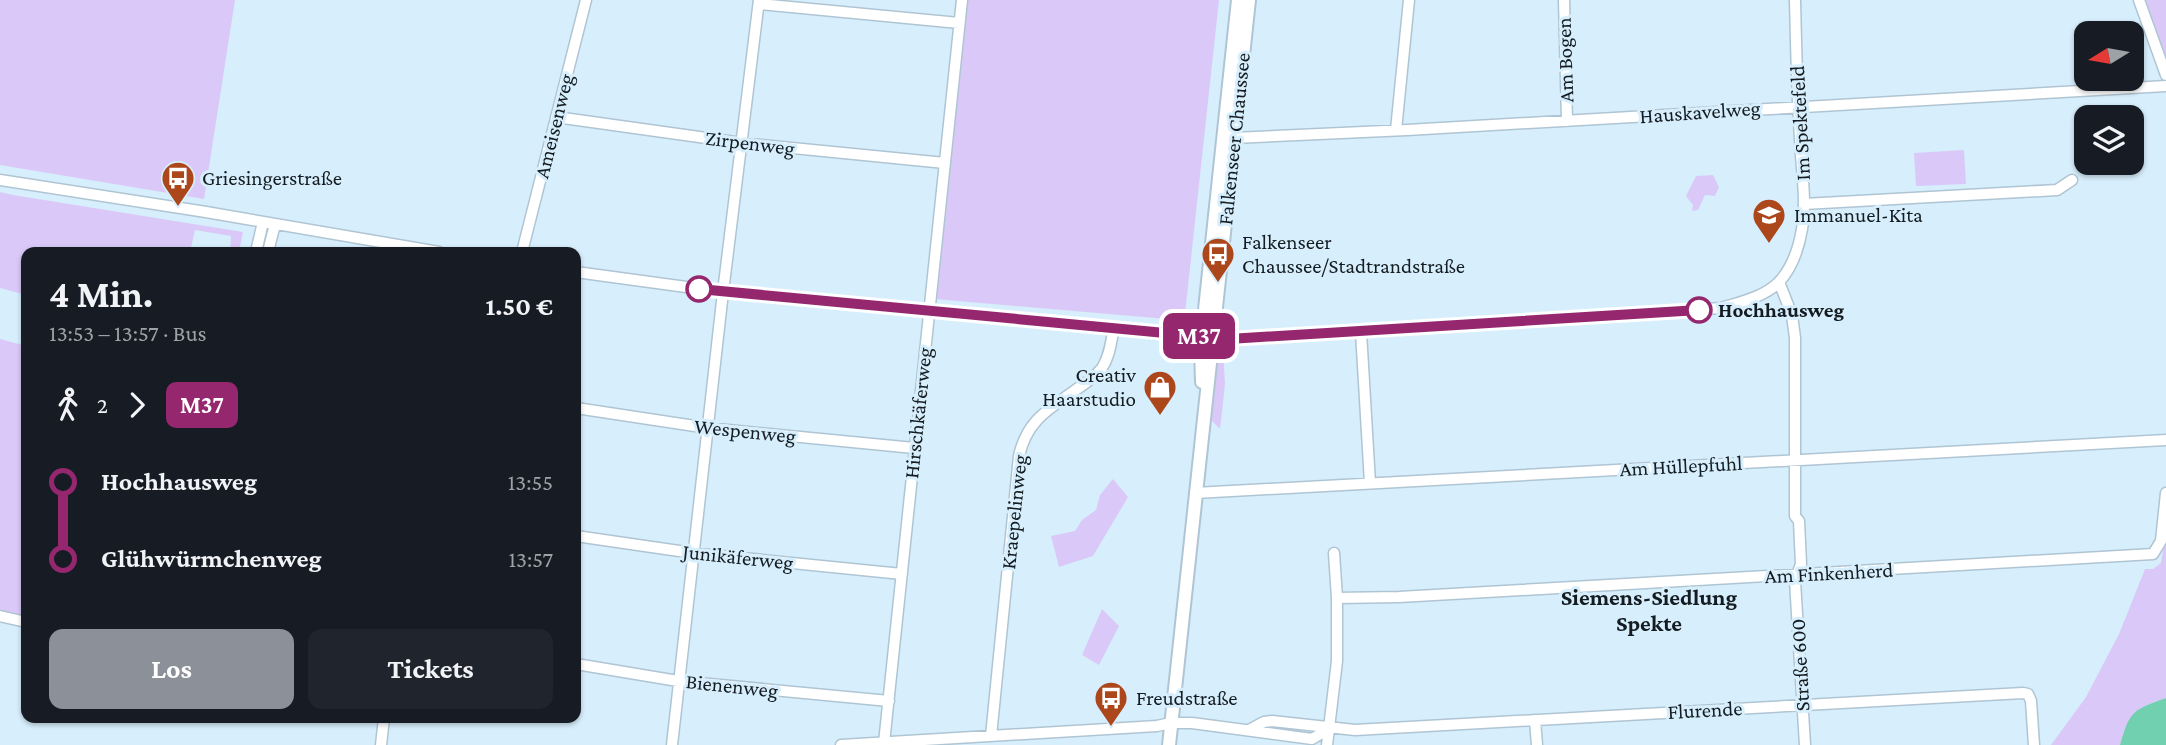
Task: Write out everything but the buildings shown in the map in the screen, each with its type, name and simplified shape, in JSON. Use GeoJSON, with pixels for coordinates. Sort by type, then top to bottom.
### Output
{"type":"FeatureCollection","features":[{"type":"Feature","properties":{"kind":"main road","name":"Falkenseer Chaussee"},"geometry":{"type":"LineString","coordinates":[[1169,745],[1205,403],[1207,337],[1228,138],[1238,0]]}},
{"type":"Feature","properties":{"kind":"main road","name":"Falkenseer Chaussee"},"geometry":{"type":"LineString","coordinates":[[1228,138],[1249,0]]}},
{"type":"Feature","properties":{"kind":"street","name":"Ameisenweg"},"geometry":{"type":"LineString","coordinates":[[523,247],[586,0]]}},
{"type":"Feature","properties":{"kind":"street","name":"Hirschkäferweg"},"geometry":{"type":"LineString","coordinates":[[884,743],[962,0]]}},
{"type":"Feature","properties":{"kind":"street"},"geometry":{"type":"LineString","coordinates":[[1396,131],[1409,0]]}},
{"type":"Feature","properties":{"kind":"street","name":"Am Bogen"},"geometry":{"type":"LineString","coordinates":[[1564,0],[1567,121]]}},
{"type":"Feature","properties":{"kind":"street","name":"Im Spektefeld"},"geometry":{"type":"LineString","coordinates":[[1779,282],[1799,247],[1803,226],[1795,0]]}},
{"type":"Feature","properties":{"kind":"street"},"geometry":{"type":"LineString","coordinates":[[2139,0],[2166,75]]}},
{"type":"Feature","properties":{"kind":"street"},"geometry":{"type":"LineString","coordinates":[[672,745],[759,2],[959,23]]}},
{"type":"Feature","properties":{"kind":"street","name":"Hauskavelweg"},"geometry":{"type":"LineString","coordinates":[[1228,138],[1396,131],[2166,86]]}},
{"type":"Feature","properties":{"kind":"street","name":"Zirpenweg"},"geometry":{"type":"LineString","coordinates":[[556,117],[742,143],[945,163]]}},
{"type":"Feature","properties":{"kind":"street"},"geometry":{"type":"LineString","coordinates":[[0,180],[410,247]]}},
{"type":"Feature","properties":{"kind":"street"},"geometry":{"type":"LineString","coordinates":[[1804,204],[2057,190],[2072,180]]}},
{"type":"Feature","properties":{"kind":"street"},"geometry":{"type":"LineString","coordinates":[[257,247],[263,222]]}},
{"type":"Feature","properties":{"kind":"street"},"geometry":{"type":"LineString","coordinates":[[269,247],[275,224]]}},
{"type":"Feature","properties":{"kind":"street"},"geometry":{"type":"LineString","coordinates":[[581,273],[723,292],[1244,339],[1699,310],[1749,300],[1779,282],[1792,315],[1795,338],[1794,460]]}},
{"type":"Feature","properties":{"kind":"street","name":"Kraepelinweg"},"geometry":{"type":"LineString","coordinates":[[991,736],[1018,456],[1022,442],[1030,426],[1041,414],[1092,379],[1102,367],[1110,350],[1114,327]]}},
{"type":"Feature","properties":{"kind":"street"},"geometry":{"type":"LineString","coordinates":[[1361,332],[1370,483]]}},
{"type":"Feature","properties":{"kind":"street","name":"Wespenweg"},"geometry":{"type":"LineString","coordinates":[[581,409],[708,428],[915,448]]}},
{"type":"Feature","properties":{"kind":"street","name":"Am Hüllepfuhl"},"geometry":{"type":"LineString","coordinates":[[1195,493],[2166,440]]}},
{"type":"Feature","properties":{"kind":"street","name":"Straße 600"},"geometry":{"type":"LineString","coordinates":[[1794,460],[1795,516],[1799,521],[1801,564],[1796,581],[1805,745]]}},
{"type":"Feature","properties":{"kind":"street","name":"Am Finkenherd"},"geometry":{"type":"LineString","coordinates":[[1337,598],[1427,596],[2153,554],[2161,541],[2166,492]]}},
{"type":"Feature","properties":{"kind":"street","name":"Junikäferweg"},"geometry":{"type":"LineString","coordinates":[[581,537],[693,553],[902,574]]}},
{"type":"Feature","properties":{"kind":"street"},"geometry":{"type":"LineString","coordinates":[[1327,745],[1336,661],[1337,598],[1334,552]]}},
{"type":"Feature","properties":{"kind":"street"},"geometry":{"type":"LineString","coordinates":[[0,616],[21,621]]}},
{"type":"Feature","properties":{"kind":"street","name":"Bienenweg"},"geometry":{"type":"LineString","coordinates":[[581,665],[678,681],[889,701]]}},
{"type":"Feature","properties":{"kind":"street","name":"Flurende"},"geometry":{"type":"LineString","coordinates":[[1171,723],[1312,739],[1329,728],[1355,730],[2023,693],[2028,694],[2031,701],[2034,745]]}},
{"type":"Feature","properties":{"kind":"street"},"geometry":{"type":"LineString","coordinates":[[1535,720],[1537,745]]}},
{"type":"Feature","properties":{"kind":"street"},"geometry":{"type":"LineString","coordinates":[[381,745],[383,723]]}},
{"type":"Feature","properties":{"kind":"street"},"geometry":{"type":"LineString","coordinates":[[841,745],[1171,723]]}},
{"type":"Feature","properties":{"kind":"shaded area"},"geometry":{"type":"Polygon","coordinates":[[[0,0],[235,0],[204,199],[0,165],[0,0]]]}},
{"type":"Feature","properties":{"kind":"shaded area"},"geometry":{"type":"Polygon","coordinates":[[[966,0],[1219,0],[1185,314],[1178,320],[935,299],[966,0]]]}},
{"type":"Feature","properties":{"kind":"shaded area"},"geometry":{"type":"Polygon","coordinates":[[[2144,0],[2166,0],[2166,64],[2144,0]]]}},
{"type":"Feature","properties":{"kind":"shaded area"},"geometry":{"type":"Polygon","coordinates":[[[1964,150],[1966,184],[1916,186],[1914,153],[1964,150]]]}},
{"type":"Feature","properties":{"kind":"shaded area"},"geometry":{"type":"Polygon","coordinates":[[[1713,175],[1719,187],[1715,196],[1705,195],[1698,210],[1692,211],[1693,205],[1686,196],[1696,176],[1713,175]]]}},
{"type":"Feature","properties":{"kind":"shaded area"},"geometry":{"type":"Polygon","coordinates":[[[0,192],[243,232],[240,247],[230,247],[231,236],[195,230],[191,247],[21,247],[21,294],[0,288],[0,192]]]}},
{"type":"Feature","properties":{"kind":"shaded area"},"geometry":{"type":"Polygon","coordinates":[[[0,339],[21,345],[21,616],[0,610],[0,339]]]}},
{"type":"Feature","properties":{"kind":"shaded area"},"geometry":{"type":"Polygon","coordinates":[[[1215,351],[1223,351],[1225,384],[1220,429],[1208,417],[1215,351]]]}},
{"type":"Feature","properties":{"kind":"shaded area"},"geometry":{"type":"Polygon","coordinates":[[[1113,479],[1128,497],[1093,556],[1059,567],[1051,536],[1075,531],[1082,520],[1096,510],[1100,495],[1113,479]]]}},
{"type":"Feature","properties":{"kind":"shaded area"},"geometry":{"type":"Polygon","coordinates":[[[2166,532],[2166,698],[2135,713],[2127,725],[2120,745],[2051,745],[2086,697],[2119,634],[2145,569],[2153,569],[2161,563],[2166,532]]]}},
{"type":"Feature","properties":{"kind":"shaded area"},"geometry":{"type":"Polygon","coordinates":[[[1102,609],[1119,626],[1099,665],[1082,655],[1102,609]]]}},
{"type":"Feature","properties":{"kind":"shaded area"},"geometry":{"type":"Polygon","coordinates":[[[2166,698],[2166,745],[2120,745],[2134,713],[2146,705],[2166,698]]]}},
{"type":"Feature","properties":{"kind":"bus line","name":"M37"},"geometry":{"type":"LineString","coordinates":[[699,289],[1229,339],[1699,310]]}},
{"type":"Feature","properties":{"kind":"place","name":"Griesingerstraße"},"geometry":{"type":"Point","coordinates":[178,208]}},
{"type":"Feature","properties":{"kind":"place","name":"Immanuel-Kita"},"geometry":{"type":"Point","coordinates":[1769,245]}},
{"type":"Feature","properties":{"kind":"place","name":"Falkenseer Chaussee/Stadtrandstraße"},"geometry":{"type":"Point","coordinates":[1218,284]}},
{"type":"Feature","properties":{"kind":"place","name":"Hochhausweg"},"geometry":{"type":"Point","coordinates":[1699,310]}},
{"type":"Feature","properties":{"kind":"place","name":"Creativ Haarstudio"},"geometry":{"type":"Point","coordinates":[1160,417]}},
{"type":"Feature","properties":{"kind":"place","name":"Freudstraße"},"geometry":{"type":"Point","coordinates":[1111,728]}},
{"type":"Feature","properties":{"kind":"district","name":"Siemens-Siedlung Spekte"},"geometry":{"type":"Point","coordinates":[1649,610]}}]}
